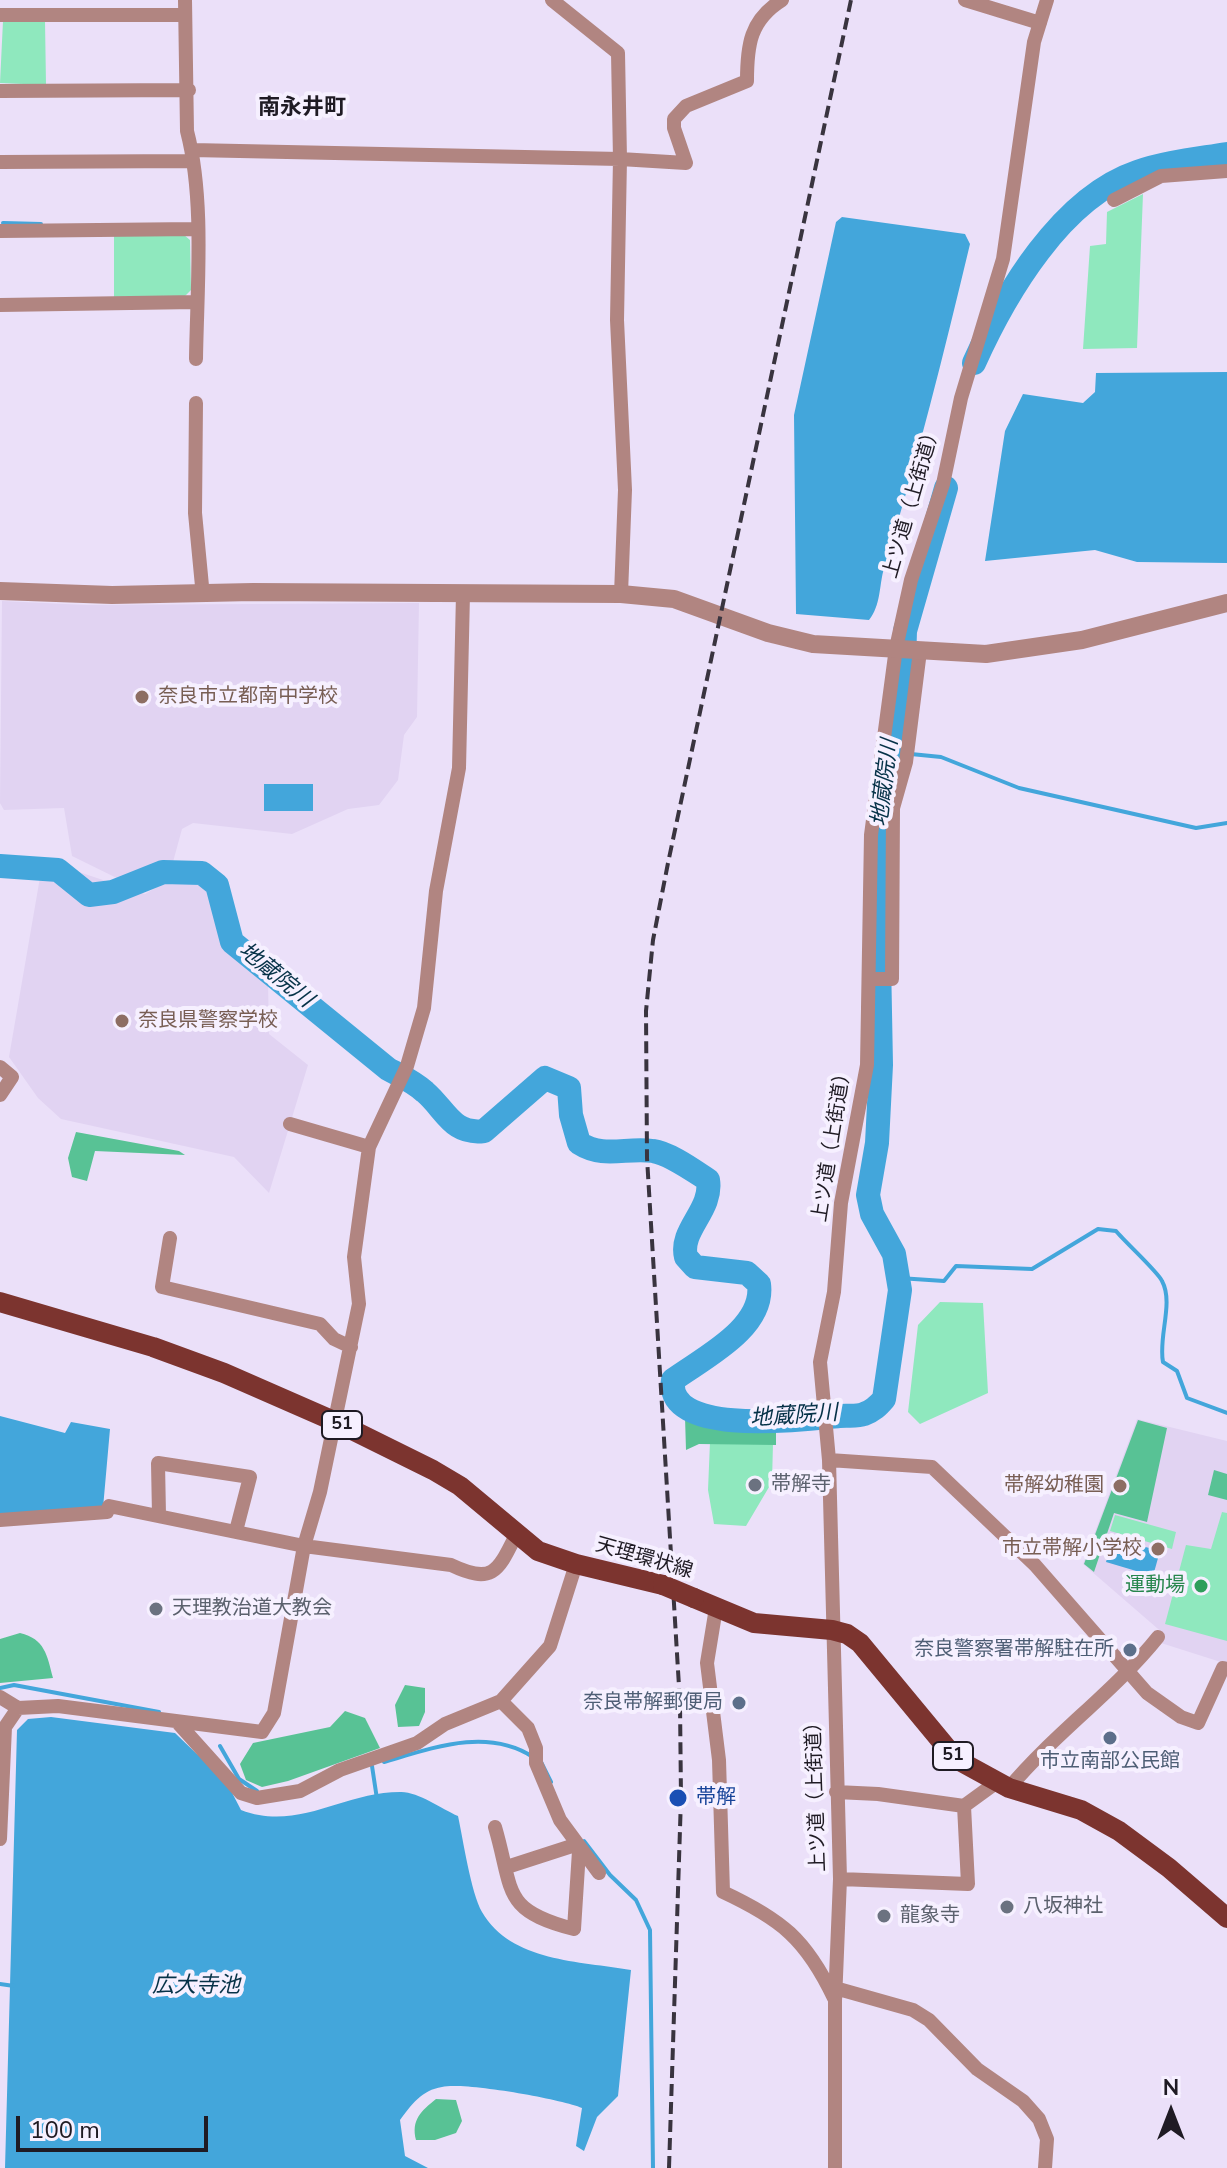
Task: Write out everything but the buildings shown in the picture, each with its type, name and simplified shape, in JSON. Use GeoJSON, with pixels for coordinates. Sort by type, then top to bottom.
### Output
{"type":"FeatureCollection","features":[{"type":"Feature","properties":{"kind":"main road","name":"天理環状線"},"geometry":{"type":"LineString","coordinates":[[0,1302],[153,1347],[224,1373],[336,1422],[460,1486],[538,1551],[576,1564],[663,1585],[716,1608],[774,1627],[832,1630],[847,1634],[860,1643],[956,1759],[1003,1785],[1081,1810],[1119,1831],[1169,1868],[1227,1918]]}},
{"type":"Feature","properties":{"kind":"street"},"geometry":{"type":"LineString","coordinates":[[552,0],[618,53],[617,320],[625,490],[621,594]]}},
{"type":"Feature","properties":{"kind":"street"},"geometry":{"type":"LineString","coordinates":[[0,162],[192,156],[620,159],[686,163],[674,119],[686,106],[747,81],[747,46],[753,28],[769,8],[782,0]]}},
{"type":"Feature","properties":{"kind":"street"},"geometry":{"type":"LineString","coordinates":[[965,0],[1040,23]]}},
{"type":"Feature","properties":{"kind":"street","name":"上ツ道（上街道）"},"geometry":{"type":"LineString","coordinates":[[835,2168],[835,1994],[840,1879],[829,1460],[820,1362],[834,1292],[841,1203],[867,1065],[878,979],[871,835],[896,648],[911,580],[943,484],[961,398],[1003,259],[1040,23],[1047,0]]}},
{"type":"Feature","properties":{"kind":"street"},"geometry":{"type":"LineString","coordinates":[[0,15],[185,8],[189,90],[187,131],[192,156],[196,229],[196,359]]}},
{"type":"Feature","properties":{"kind":"street"},"geometry":{"type":"LineString","coordinates":[[0,91],[189,90]]}},
{"type":"Feature","properties":{"kind":"street"},"geometry":{"type":"LineString","coordinates":[[1114,200],[1161,176],[1227,171]]}},
{"type":"Feature","properties":{"kind":"street"},"geometry":{"type":"LineString","coordinates":[[0,231],[196,229]]}},
{"type":"Feature","properties":{"kind":"street"},"geometry":{"type":"LineString","coordinates":[[0,305],[196,302]]}},
{"type":"Feature","properties":{"kind":"street"},"geometry":{"type":"LineString","coordinates":[[196,403],[195,513],[202,586]]}},
{"type":"Feature","properties":{"kind":"street"},"geometry":{"type":"LineString","coordinates":[[0,591],[112,595],[253,592],[621,594],[674,599],[768,633],[813,644],[986,654],[1040,648],[1227,603]]}},
{"type":"Feature","properties":{"kind":"street"},"geometry":{"type":"LineString","coordinates":[[0,1697],[18,1708],[58,1706],[179,1724],[262,1732],[274,1713],[304,1546],[336,1422],[359,1304],[354,1257],[369,1147],[393,1089],[407,1066],[423,1017],[436,891],[459,768],[463,594]]}},
{"type":"Feature","properties":{"kind":"street"},"geometry":{"type":"LineString","coordinates":[[878,979],[892,979],[893,808],[907,755],[920,651]]}},
{"type":"Feature","properties":{"kind":"street"},"geometry":{"type":"LineString","coordinates":[[0,1067],[12,1077],[0,1095]]}},
{"type":"Feature","properties":{"kind":"street"},"geometry":{"type":"LineString","coordinates":[[290,1124],[369,1147]]}},
{"type":"Feature","properties":{"kind":"street"},"geometry":{"type":"LineString","coordinates":[[170,1238],[162,1287],[320,1324],[334,1339],[351,1347]]}},
{"type":"Feature","properties":{"kind":"street"},"geometry":{"type":"LineString","coordinates":[[829,1460],[932,1467],[1035,1565],[1126,1673],[1167,1709],[1198,1723],[1223,1668],[1227,1669]]}},
{"type":"Feature","properties":{"kind":"street"},"geometry":{"type":"LineString","coordinates":[[159,1515],[158,1463],[250,1477],[236,1531]]}},
{"type":"Feature","properties":{"kind":"street"},"geometry":{"type":"LineString","coordinates":[[0,1520],[107,1512],[109,1506],[304,1546],[451,1565],[467,1573],[490,1575],[500,1568],[516,1535]]}},
{"type":"Feature","properties":{"kind":"street"},"geometry":{"type":"LineString","coordinates":[[179,1724],[241,1793],[267,1797],[300,1791],[340,1770],[417,1743],[445,1724],[501,1701],[550,1646],[576,1564]]}},
{"type":"Feature","properties":{"kind":"street"},"geometry":{"type":"LineString","coordinates":[[716,1608],[707,1663],[719,1760],[723,1892],[780,1922],[801,1940],[835,1994],[913,2010],[929,2020],[977,2069],[1023,2101],[1039,2119],[1047,2139],[1045,2168]]}},
{"type":"Feature","properties":{"kind":"street"},"geometry":{"type":"LineString","coordinates":[[836,1792],[878,1794],[964,1806],[1003,1785],[1126,1673],[1158,1637]]}},
{"type":"Feature","properties":{"kind":"street"},"geometry":{"type":"LineString","coordinates":[[501,1701],[528,1728],[560,1820],[577,1848],[599,1873]]}},
{"type":"Feature","properties":{"kind":"street"},"geometry":{"type":"LineString","coordinates":[[0,1839],[5,1727],[18,1708]]}},
{"type":"Feature","properties":{"kind":"street"},"geometry":{"type":"LineString","coordinates":[[840,1879],[968,1884],[964,1806]]}},
{"type":"Feature","properties":{"kind":"street"},"geometry":{"type":"LineString","coordinates":[[495,1827],[519,1904],[534,1918],[574,1929],[577,1848]]}},
{"type":"Feature","properties":{"kind":"street"},"geometry":{"type":"LineString","coordinates":[[507,1867],[577,1848]]}},
{"type":"Feature","properties":{"kind":"shaded area"},"geometry":{"type":"Polygon","coordinates":[[[2,601],[87,605],[419,603],[417,717],[404,735],[398,780],[379,805],[348,809],[292,834],[193,823],[182,829],[173,862],[137,888],[72,856],[64,808],[4,810],[0,803],[2,601]]]}},
{"type":"Feature","properties":{"kind":"shaded area"},"geometry":{"type":"Polygon","coordinates":[[[43,860],[145,894],[181,873],[213,884],[228,943],[268,982],[269,1034],[308,1065],[269,1193],[234,1157],[61,1119],[38,1098],[9,1057],[43,860]]]}},
{"type":"Feature","properties":{"kind":"shaded area","name":"市立帯解小学校"},"geometry":{"type":"Polygon","coordinates":[[[1137,1419],[1227,1441],[1227,1664],[1161,1643],[1165,1635],[1083,1564],[1137,1419]]]}},
{"type":"Feature","properties":{"kind":"green space"},"geometry":{"type":"Polygon","coordinates":[[[3,21],[45,21],[46,85],[0,83],[3,21]]]}},
{"type":"Feature","properties":{"kind":"green space"},"geometry":{"type":"Polygon","coordinates":[[[1143,194],[1137,348],[1083,349],[1090,246],[1106,244],[1107,212],[1143,194]]]}},
{"type":"Feature","properties":{"kind":"green space"},"geometry":{"type":"Polygon","coordinates":[[[184,235],[190,240],[191,290],[185,296],[114,297],[114,236],[184,235]]]}},
{"type":"Feature","properties":{"kind":"green space"},"geometry":{"type":"Polygon","coordinates":[[[76,1132],[179,1151],[185,1155],[95,1151],[87,1181],[72,1177],[68,1158],[76,1132]]]}},
{"type":"Feature","properties":{"kind":"green space"},"geometry":{"type":"Polygon","coordinates":[[[940,1302],[983,1303],[988,1393],[920,1424],[908,1412],[918,1325],[940,1302]]]}},
{"type":"Feature","properties":{"kind":"green space"},"geometry":{"type":"Polygon","coordinates":[[[685,1417],[713,1427],[776,1429],[776,1445],[699,1444],[686,1450],[685,1417]]]}},
{"type":"Feature","properties":{"kind":"green space"},"geometry":{"type":"Polygon","coordinates":[[[1138,1420],[1167,1428],[1147,1522],[1114,1513],[1094,1572],[1084,1564],[1138,1420]]]}},
{"type":"Feature","properties":{"kind":"green space"},"geometry":{"type":"Polygon","coordinates":[[[710,1442],[773,1443],[772,1482],[746,1526],[714,1524],[708,1490],[710,1442]]]}},
{"type":"Feature","properties":{"kind":"green space"},"geometry":{"type":"Polygon","coordinates":[[[1214,1470],[1227,1474],[1227,1500],[1208,1495],[1214,1470]]]}},
{"type":"Feature","properties":{"kind":"green space","name":"運動場"},"geometry":{"type":"Polygon","coordinates":[[[1222,1512],[1227,1513],[1227,1641],[1165,1624],[1186,1545],[1211,1549],[1222,1512]]]}},
{"type":"Feature","properties":{"kind":"green space"},"geometry":{"type":"Polygon","coordinates":[[[1115,1515],[1176,1532],[1172,1549],[1110,1531],[1115,1515]]]}},
{"type":"Feature","properties":{"kind":"green space"},"geometry":{"type":"Polygon","coordinates":[[[20,1633],[40,1644],[47,1655],[53,1678],[0,1683],[0,1639],[20,1633]]]}},
{"type":"Feature","properties":{"kind":"green space"},"geometry":{"type":"Polygon","coordinates":[[[405,1685],[425,1688],[425,1712],[419,1726],[398,1727],[395,1705],[405,1685]]]}},
{"type":"Feature","properties":{"kind":"green space"},"geometry":{"type":"Polygon","coordinates":[[[345,1711],[365,1718],[380,1748],[288,1781],[262,1787],[246,1780],[240,1764],[253,1743],[330,1727],[345,1711]]]}},
{"type":"Feature","properties":{"kind":"green space"},"geometry":{"type":"Polygon","coordinates":[[[436,2099],[456,2100],[462,2121],[456,2133],[435,2140],[416,2140],[418,2116],[436,2099]]]}},
{"type":"Feature","properties":{"kind":"water"},"geometry":{"type":"Polygon","coordinates":[[[842,217],[965,234],[970,244],[930,407],[884,568],[878,602],[869,620],[796,614],[794,415],[836,222],[842,217]]]}},
{"type":"Feature","properties":{"kind":"water"},"geometry":{"type":"Polygon","coordinates":[[[1227,372],[1227,563],[1137,562],[1095,550],[985,561],[1005,431],[1023,394],[1083,403],[1095,392],[1096,373],[1227,372]]]}},
{"type":"Feature","properties":{"kind":"water"},"geometry":{"type":"Polygon","coordinates":[[[264,784],[313,784],[313,811],[264,811],[264,784]]]}},
{"type":"Feature","properties":{"kind":"water"},"geometry":{"type":"Polygon","coordinates":[[[0,1416],[65,1433],[71,1422],[110,1429],[103,1508],[0,1514],[0,1416]]]}},
{"type":"Feature","properties":{"kind":"water"},"geometry":{"type":"Polygon","coordinates":[[[1113,1538],[1160,1551],[1153,1576],[1106,1562],[1113,1538]]]}},
{"type":"Feature","properties":{"kind":"water","name":"広大寺池"},"geometry":{"type":"Polygon","coordinates":[[[51,1717],[175,1733],[227,1783],[241,1810],[262,1816],[301,1814],[359,1798],[407,1792],[458,1816],[474,1892],[482,1912],[495,1928],[510,1941],[528,1950],[569,1961],[631,1970],[618,2096],[597,2117],[584,2151],[576,2146],[582,2108],[512,2092],[454,2086],[435,2089],[423,2095],[400,2120],[405,2156],[428,2168],[5,2168],[17,1730],[28,1719],[51,1717]]]}},
{"type":"Feature","properties":{"kind":"waterway","name":"地蔵院川"},"geometry":{"type":"LineString","coordinates":[[974,363],[1019,279],[1060,226],[1084,203],[1109,185],[1137,172],[1227,154]]}},
{"type":"Feature","properties":{"kind":"waterway"},"geometry":{"type":"LineString","coordinates":[[3,223],[41,224]]}},
{"type":"Feature","properties":{"kind":"waterway","name":"地蔵院川"},"geometry":{"type":"LineString","coordinates":[[0,866],[58,870],[89,895],[113,892],[163,872],[202,873],[217,885],[232,942],[388,1069],[421,1088],[450,1120],[464,1129],[484,1131],[545,1078],[569,1088],[571,1115],[579,1143],[606,1152],[659,1152],[708,1180],[706,1201],[687,1238],[686,1257],[695,1267],[747,1273],[759,1284],[758,1300],[742,1328],[715,1352],[673,1380],[677,1398],[691,1411],[741,1421],[798,1420],[867,1413],[884,1399],[900,1290],[894,1254],[872,1214],[868,1195],[877,1143],[881,1065],[877,853],[904,663],[905,631],[946,488]]}},
{"type":"Feature","properties":{"kind":"waterway"},"geometry":{"type":"LineString","coordinates":[[891,752],[941,757],[1019,788],[1196,828],[1227,823]]}},
{"type":"Feature","properties":{"kind":"waterway"},"geometry":{"type":"LineString","coordinates":[[899,1278],[944,1281],[956,1266],[1032,1269],[1098,1229],[1116,1231],[1162,1281],[1167,1299],[1163,1362],[1177,1371],[1187,1398],[1227,1413]]}},
{"type":"Feature","properties":{"kind":"waterway"},"geometry":{"type":"LineString","coordinates":[[0,1688],[14,1685],[159,1712]]}},
{"type":"Feature","properties":{"kind":"waterway"},"geometry":{"type":"LineString","coordinates":[[384,1762],[440,1746],[478,1742],[497,1743],[533,1757]]}},
{"type":"Feature","properties":{"kind":"waterway"},"geometry":{"type":"LineString","coordinates":[[220,1746],[239,1779],[257,1791]]}},
{"type":"Feature","properties":{"kind":"waterway"},"geometry":{"type":"LineString","coordinates":[[541,1762],[551,1782]]}},
{"type":"Feature","properties":{"kind":"waterway"},"geometry":{"type":"LineString","coordinates":[[372,1766],[377,1799]]}},
{"type":"Feature","properties":{"kind":"waterway"},"geometry":{"type":"LineString","coordinates":[[584,1841],[610,1875],[636,1900],[650,1930],[653,2168]]}},
{"type":"Feature","properties":{"kind":"waterway"},"geometry":{"type":"LineString","coordinates":[[0,1984],[14,1986]]}},
{"type":"Feature","properties":{"kind":"railway"},"geometry":{"type":"LineString","coordinates":[[669,2168],[681,1798],[680,1703],[647,1158],[646,1011],[653,940],[668,863],[851,0]]}},
{"type":"Feature","properties":{"kind":"place","name":"奈良市立都南中学校"},"geometry":{"type":"Point","coordinates":[142,697]}},
{"type":"Feature","properties":{"kind":"place","name":"奈良県警察学校"},"geometry":{"type":"Point","coordinates":[122,1021]}},
{"type":"Feature","properties":{"kind":"place","name":"帯解寺"},"geometry":{"type":"Point","coordinates":[755,1485]}},
{"type":"Feature","properties":{"kind":"place","name":"帯解幼稚園"},"geometry":{"type":"Point","coordinates":[1120,1486]}},
{"type":"Feature","properties":{"kind":"place","name":"市立帯解小学校"},"geometry":{"type":"Point","coordinates":[1158,1549]}},
{"type":"Feature","properties":{"kind":"place","name":"運動場"},"geometry":{"type":"Point","coordinates":[1201,1586]}},
{"type":"Feature","properties":{"kind":"place","name":"天理教治道大教会"},"geometry":{"type":"Point","coordinates":[156,1609]}},
{"type":"Feature","properties":{"kind":"place","name":"奈良警察署帯解駐在所"},"geometry":{"type":"Point","coordinates":[1130,1650]}},
{"type":"Feature","properties":{"kind":"place","name":"奈良帯解郵便局"},"geometry":{"type":"Point","coordinates":[739,1703]}},
{"type":"Feature","properties":{"kind":"place","name":"市立南部公民館"},"geometry":{"type":"Point","coordinates":[1110,1738]}},
{"type":"Feature","properties":{"kind":"place","name":"帯解"},"geometry":{"type":"Point","coordinates":[678,1798]}},
{"type":"Feature","properties":{"kind":"place","name":"八坂神社"},"geometry":{"type":"Point","coordinates":[1007,1907]}},
{"type":"Feature","properties":{"kind":"place","name":"龍象寺"},"geometry":{"type":"Point","coordinates":[884,1916]}},
{"type":"Feature","properties":{"kind":"district","name":"南永井町"},"geometry":{"type":"Point","coordinates":[302,109]}}]}
